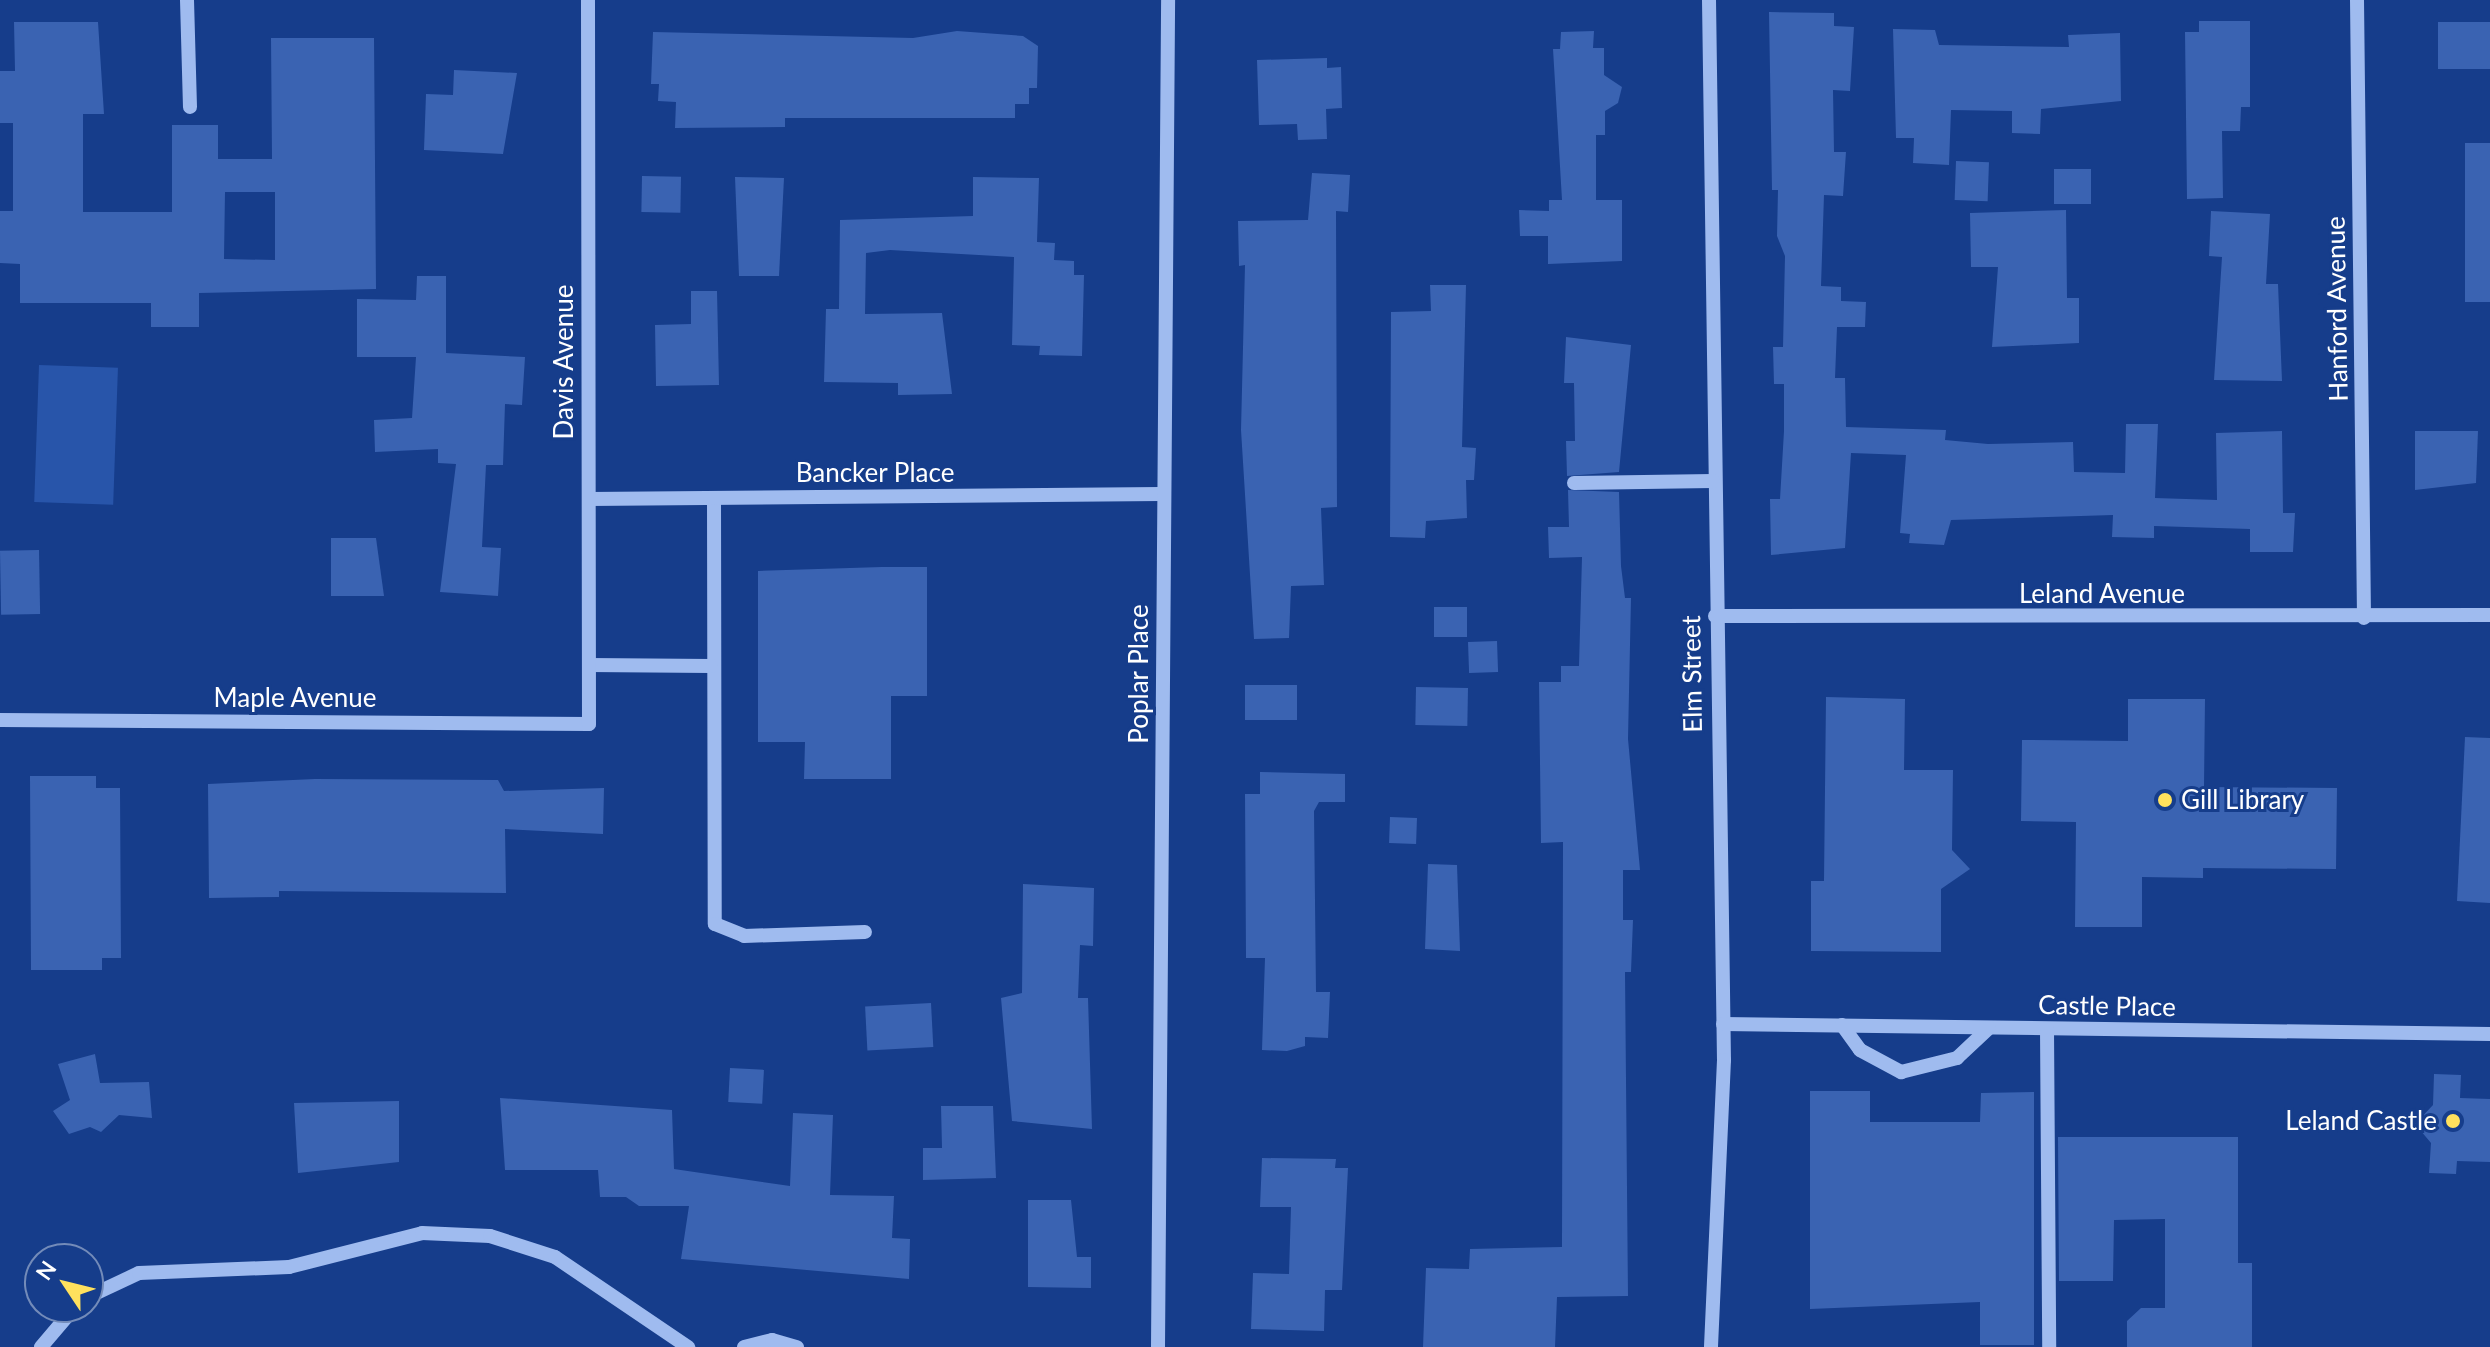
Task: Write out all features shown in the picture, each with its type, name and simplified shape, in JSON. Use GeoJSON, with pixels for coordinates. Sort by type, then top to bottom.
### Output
{"type":"FeatureCollection","features":[{"type":"Feature","properties":{"kind":"street"},"geometry":{"type":"LineString","coordinates":[[187,0],[190,107]]}},
{"type":"Feature","properties":{"kind":"street","name":"Davis Avenue"},"geometry":{"type":"LineString","coordinates":[[588,0],[589,724]]}},
{"type":"Feature","properties":{"kind":"street","name":"Poplar Place"},"geometry":{"type":"LineString","coordinates":[[1158,1347],[1161,494],[1168,0]]}},
{"type":"Feature","properties":{"kind":"street","name":"Elm Street"},"geometry":{"type":"LineString","coordinates":[[1709,0],[1713,481],[1723,1024],[1711,1347]]}},
{"type":"Feature","properties":{"kind":"street","name":"Hanford Avenue"},"geometry":{"type":"LineString","coordinates":[[2357,0],[2364,618]]}},
{"type":"Feature","properties":{"kind":"street"},"geometry":{"type":"LineString","coordinates":[[1574,483],[1713,481]]}},
{"type":"Feature","properties":{"kind":"street","name":"Bancker Place"},"geometry":{"type":"LineString","coordinates":[[589,499],[1161,494]]}},
{"type":"Feature","properties":{"kind":"street"},"geometry":{"type":"LineString","coordinates":[[714,498],[711,666],[715,924],[744,936],[865,932]]}},
{"type":"Feature","properties":{"kind":"street","name":"Leland Avenue"},"geometry":{"type":"LineString","coordinates":[[1715,616],[2364,618],[2490,615]]}},
{"type":"Feature","properties":{"kind":"street"},"geometry":{"type":"LineString","coordinates":[[589,665],[711,666]]}},
{"type":"Feature","properties":{"kind":"street","name":"Maple Avenue"},"geometry":{"type":"LineString","coordinates":[[0,720],[589,724]]}},
{"type":"Feature","properties":{"kind":"street","name":"Castle Place"},"geometry":{"type":"LineString","coordinates":[[1723,1024],[2490,1034]]}},
{"type":"Feature","properties":{"kind":"street"},"geometry":{"type":"LineString","coordinates":[[1842,1025],[1860,1050],[1901,1072],[1957,1058],[1989,1028]]}},
{"type":"Feature","properties":{"kind":"street"},"geometry":{"type":"LineString","coordinates":[[2047,1029],[2049,1347]]}},
{"type":"Feature","properties":{"kind":"street"},"geometry":{"type":"LineString","coordinates":[[104,1289],[139,1273],[289,1267],[422,1233],[490,1236],[555,1257],[688,1347]]}},
{"type":"Feature","properties":{"kind":"street"},"geometry":{"type":"LineString","coordinates":[[41,1347],[61,1323]]}},
{"type":"Feature","properties":{"kind":"street"},"geometry":{"type":"LineString","coordinates":[[744,1347],[772,1340],[797,1347]]}},
{"type":"Feature","properties":{"kind":"shaded area"},"geometry":{"type":"Polygon","coordinates":[[[39,365],[118,368],[113,505],[34,502],[39,365]]]}},
{"type":"Feature","properties":{"kind":"building"},"geometry":{"type":"Polygon","coordinates":[[[1769,12],[1834,13],[1834,26],[1854,27],[1850,91],[1833,90],[1834,152],[1846,152],[1843,196],[1824,195],[1821,286],[1841,287],[1841,301],[1866,302],[1865,327],[1837,327],[1835,378],[1845,378],[1846,427],[1946,430],[1945,440],[1988,444],[2073,442],[2074,472],[2125,473],[2126,424],[2158,424],[2155,498],[2217,500],[2216,433],[2282,431],[2283,513],[2295,513],[2293,552],[2250,552],[2250,529],[2154,526],[2154,538],[2112,537],[2113,515],[1951,520],[1944,545],[1909,543],[1910,534],[1900,533],[1906,455],[1851,453],[1845,548],[1771,555],[1770,499],[1780,499],[1784,431],[1784,384],[1774,384],[1773,347],[1783,347],[1785,256],[1777,236],[1778,190],[1772,190],[1769,12]]]}},
{"type":"Feature","properties":{"kind":"building"},"geometry":{"type":"Polygon","coordinates":[[[2199,21],[2250,21],[2250,107],[2241,107],[2240,131],[2222,131],[2223,198],[2187,199],[2185,32],[2199,32],[2199,21]]]}},
{"type":"Feature","properties":{"kind":"building"},"geometry":{"type":"Polygon","coordinates":[[[14,22],[98,22],[104,114],[83,114],[83,212],[172,212],[172,125],[218,125],[218,159],[272,159],[271,38],[374,38],[376,289],[199,293],[199,327],[151,327],[151,303],[20,303],[20,264],[0,263],[0,211],[13,211],[13,123],[0,123],[0,71],[15,71],[14,22]],[[225,192],[224,259],[275,260],[275,192],[225,192]]]}},
{"type":"Feature","properties":{"kind":"building"},"geometry":{"type":"Polygon","coordinates":[[[2438,22],[2490,22],[2490,69],[2438,69],[2438,22]]]}},
{"type":"Feature","properties":{"kind":"building"},"geometry":{"type":"Polygon","coordinates":[[[1893,29],[1935,30],[1939,45],[2069,47],[2068,35],[2120,33],[2121,101],[2041,109],[2040,134],[2012,133],[2012,111],[1951,110],[1949,165],[1913,163],[1914,138],[1896,138],[1893,29]]]}},
{"type":"Feature","properties":{"kind":"building"},"geometry":{"type":"Polygon","coordinates":[[[957,31],[1023,36],[1038,46],[1037,88],[1029,88],[1029,104],[1015,104],[1015,118],[785,118],[785,127],[675,128],[676,102],[658,101],[659,84],[651,84],[653,32],[913,38],[957,31]]]}},
{"type":"Feature","properties":{"kind":"building"},"geometry":{"type":"Polygon","coordinates":[[[1594,31],[1593,48],[1604,48],[1604,75],[1622,87],[1618,103],[1605,111],[1605,135],[1596,135],[1596,200],[1622,200],[1622,261],[1548,264],[1548,236],[1520,236],[1519,210],[1549,211],[1549,200],[1562,200],[1553,49],[1560,49],[1561,32],[1594,31]]]}},
{"type":"Feature","properties":{"kind":"building"},"geometry":{"type":"Polygon","coordinates":[[[1327,58],[1327,68],[1341,67],[1342,108],[1326,109],[1327,139],[1298,140],[1297,124],[1259,125],[1257,60],[1327,58]]]}},
{"type":"Feature","properties":{"kind":"building"},"geometry":{"type":"Polygon","coordinates":[[[454,70],[517,73],[503,154],[424,150],[426,94],[453,95],[454,70]]]}},
{"type":"Feature","properties":{"kind":"building"},"geometry":{"type":"Polygon","coordinates":[[[2465,143],[2490,143],[2490,302],[2465,302],[2465,143]]]}},
{"type":"Feature","properties":{"kind":"building"},"geometry":{"type":"Polygon","coordinates":[[[1956,161],[1989,162],[1988,201],[1955,200],[1956,161]]]}},
{"type":"Feature","properties":{"kind":"building"},"geometry":{"type":"Polygon","coordinates":[[[2054,169],[2091,169],[2091,204],[2054,204],[2054,169]]]}},
{"type":"Feature","properties":{"kind":"building"},"geometry":{"type":"Polygon","coordinates":[[[1312,173],[1350,175],[1348,212],[1336,211],[1337,507],[1321,508],[1324,585],[1291,586],[1289,638],[1254,639],[1241,430],[1245,265],[1239,266],[1238,221],[1308,220],[1312,173]]]}},
{"type":"Feature","properties":{"kind":"building"},"geometry":{"type":"Polygon","coordinates":[[[642,176],[681,177],[680,213],[641,212],[642,176]]]}},
{"type":"Feature","properties":{"kind":"building"},"geometry":{"type":"Polygon","coordinates":[[[735,177],[784,178],[779,276],[739,276],[735,177]]]}},
{"type":"Feature","properties":{"kind":"building"},"geometry":{"type":"Polygon","coordinates":[[[973,177],[1039,178],[1037,242],[1055,243],[1054,260],[1074,261],[1074,275],[1084,275],[1082,356],[1039,355],[1040,346],[1012,345],[1014,257],[890,250],[866,253],[865,314],[942,313],[952,394],[898,395],[898,383],[824,382],[826,309],[839,309],[840,220],[973,216],[973,177]]]}},
{"type":"Feature","properties":{"kind":"building"},"geometry":{"type":"Polygon","coordinates":[[[2066,210],[2067,298],[2079,298],[2079,343],[1992,347],[1998,267],[1971,267],[1970,213],[2066,210]]]}},
{"type":"Feature","properties":{"kind":"building"},"geometry":{"type":"Polygon","coordinates":[[[2211,211],[2270,214],[2266,284],[2278,284],[2282,381],[2214,380],[2222,257],[2209,256],[2211,211]]]}},
{"type":"Feature","properties":{"kind":"building"},"geometry":{"type":"Polygon","coordinates":[[[417,276],[446,276],[446,353],[525,357],[522,405],[505,404],[503,465],[486,465],[482,547],[501,548],[498,596],[440,592],[456,464],[438,463],[438,449],[375,452],[374,420],[412,418],[416,357],[357,357],[357,299],[416,300],[417,276]]]}},
{"type":"Feature","properties":{"kind":"building"},"geometry":{"type":"Polygon","coordinates":[[[1430,285],[1466,285],[1462,447],[1476,448],[1474,480],[1466,480],[1467,518],[1426,521],[1425,538],[1390,537],[1391,312],[1431,311],[1430,285]]]}},
{"type":"Feature","properties":{"kind":"building"},"geometry":{"type":"Polygon","coordinates":[[[691,291],[717,291],[719,385],[656,386],[655,325],[691,324],[691,291]]]}},
{"type":"Feature","properties":{"kind":"building"},"geometry":{"type":"Polygon","coordinates":[[[1566,337],[1631,345],[1619,472],[1567,476],[1566,441],[1575,441],[1574,383],[1564,383],[1566,337]]]}},
{"type":"Feature","properties":{"kind":"building"},"geometry":{"type":"Polygon","coordinates":[[[2415,431],[2478,431],[2476,483],[2415,490],[2415,431]]]}},
{"type":"Feature","properties":{"kind":"building"},"geometry":{"type":"Polygon","coordinates":[[[1568,490],[1619,492],[1621,566],[1625,598],[1631,598],[1628,739],[1640,870],[1623,870],[1623,920],[1633,920],[1631,972],[1625,972],[1628,1296],[1557,1297],[1555,1347],[1423,1347],[1426,1268],[1469,1269],[1470,1249],[1562,1247],[1563,842],[1541,843],[1539,682],[1561,682],[1561,666],[1579,666],[1582,557],[1549,558],[1548,527],[1569,527],[1568,490]]]}},
{"type":"Feature","properties":{"kind":"building"},"geometry":{"type":"Polygon","coordinates":[[[331,538],[376,538],[384,596],[331,596],[331,538]]]}},
{"type":"Feature","properties":{"kind":"building"},"geometry":{"type":"Polygon","coordinates":[[[39,550],[40,614],[1,615],[0,551],[39,550]]]}},
{"type":"Feature","properties":{"kind":"building"},"geometry":{"type":"Polygon","coordinates":[[[927,567],[927,696],[891,696],[891,779],[804,779],[805,742],[758,742],[758,571],[927,567]]]}},
{"type":"Feature","properties":{"kind":"building"},"geometry":{"type":"Polygon","coordinates":[[[1434,607],[1467,607],[1467,637],[1434,637],[1434,607]]]}},
{"type":"Feature","properties":{"kind":"building"},"geometry":{"type":"Polygon","coordinates":[[[1497,641],[1498,672],[1469,673],[1468,642],[1497,641]]]}},
{"type":"Feature","properties":{"kind":"building"},"geometry":{"type":"Polygon","coordinates":[[[1245,685],[1297,685],[1297,720],[1245,720],[1245,685]]]}},
{"type":"Feature","properties":{"kind":"building"},"geometry":{"type":"Polygon","coordinates":[[[1416,687],[1468,688],[1467,726],[1415,725],[1416,687]]]}},
{"type":"Feature","properties":{"kind":"building"},"geometry":{"type":"Polygon","coordinates":[[[1826,697],[1905,699],[1904,770],[1953,770],[1952,850],[1970,869],[1941,889],[1941,952],[1811,951],[1811,881],[1824,881],[1826,697]]]}},
{"type":"Feature","properties":{"kind":"building"},"geometry":{"type":"Polygon","coordinates":[[[2128,699],[2205,699],[2204,787],[2337,788],[2336,869],[2203,868],[2203,878],[2142,877],[2142,927],[2075,927],[2076,822],[2021,821],[2022,740],[2128,741],[2128,699]]]}},
{"type":"Feature","properties":{"kind":"building"},"geometry":{"type":"Polygon","coordinates":[[[2465,737],[2490,738],[2490,903],[2457,901],[2465,737]]]}},
{"type":"Feature","properties":{"kind":"building"},"geometry":{"type":"Polygon","coordinates":[[[1260,772],[1345,774],[1345,802],[1319,802],[1314,811],[1316,992],[1330,992],[1328,1038],[1305,1037],[1305,1046],[1287,1051],[1262,1050],[1265,958],[1246,958],[1245,794],[1260,794],[1260,772]]]}},
{"type":"Feature","properties":{"kind":"building"},"geometry":{"type":"Polygon","coordinates":[[[30,776],[96,776],[96,788],[120,788],[121,958],[102,958],[102,970],[31,970],[30,776]]]}},
{"type":"Feature","properties":{"kind":"building"},"geometry":{"type":"Polygon","coordinates":[[[315,779],[498,780],[504,791],[604,788],[603,834],[505,829],[506,893],[279,891],[279,897],[209,898],[208,784],[315,779]]]}},
{"type":"Feature","properties":{"kind":"building"},"geometry":{"type":"Polygon","coordinates":[[[1390,817],[1417,818],[1416,844],[1389,843],[1390,817]]]}},
{"type":"Feature","properties":{"kind":"building"},"geometry":{"type":"Polygon","coordinates":[[[1428,864],[1457,865],[1460,951],[1425,949],[1428,864]]]}},
{"type":"Feature","properties":{"kind":"building"},"geometry":{"type":"Polygon","coordinates":[[[1023,884],[1094,888],[1093,946],[1080,945],[1078,998],[1088,998],[1092,1129],[1012,1121],[1001,998],[1022,993],[1023,884]]]}},
{"type":"Feature","properties":{"kind":"building"},"geometry":{"type":"Polygon","coordinates":[[[931,1003],[933,1047],[867,1050],[865,1006],[931,1003]]]}},
{"type":"Feature","properties":{"kind":"building"},"geometry":{"type":"Polygon","coordinates":[[[95,1054],[100,1083],[149,1082],[152,1118],[119,1115],[101,1132],[90,1127],[69,1134],[53,1111],[70,1100],[58,1064],[95,1054]]]}},
{"type":"Feature","properties":{"kind":"building"},"geometry":{"type":"Polygon","coordinates":[[[730,1068],[764,1070],[762,1104],[728,1102],[730,1068]]]}},
{"type":"Feature","properties":{"kind":"building","name":"Leland Castle"},"geometry":{"type":"Polygon","coordinates":[[[2434,1074],[2461,1075],[2460,1098],[2490,1099],[2490,1162],[2457,1161],[2456,1174],[2429,1173],[2431,1143],[2415,1124],[2433,1105],[2434,1074]]]}},
{"type":"Feature","properties":{"kind":"building"},"geometry":{"type":"Polygon","coordinates":[[[1810,1091],[1870,1091],[1870,1122],[1980,1122],[1981,1093],[2034,1092],[2034,1345],[1980,1345],[1980,1302],[1810,1309],[1810,1091]]]}},
{"type":"Feature","properties":{"kind":"building"},"geometry":{"type":"Polygon","coordinates":[[[500,1098],[672,1110],[674,1169],[790,1186],[793,1113],[833,1115],[830,1195],[894,1196],[892,1238],[910,1239],[909,1279],[681,1259],[689,1206],[639,1206],[626,1197],[600,1197],[598,1170],[505,1170],[500,1098]]]}},
{"type":"Feature","properties":{"kind":"building"},"geometry":{"type":"Polygon","coordinates":[[[399,1101],[399,1162],[298,1173],[294,1103],[399,1101]]]}},
{"type":"Feature","properties":{"kind":"building"},"geometry":{"type":"Polygon","coordinates":[[[941,1106],[993,1106],[996,1178],[923,1180],[923,1148],[942,1148],[941,1106]]]}},
{"type":"Feature","properties":{"kind":"building"},"geometry":{"type":"Polygon","coordinates":[[[2058,1137],[2238,1137],[2238,1263],[2252,1263],[2252,1347],[2127,1347],[2127,1321],[2141,1308],[2165,1308],[2165,1219],[2114,1220],[2113,1281],[2059,1281],[2058,1137]]]}},
{"type":"Feature","properties":{"kind":"building"},"geometry":{"type":"Polygon","coordinates":[[[1262,1158],[1336,1159],[1335,1168],[1348,1168],[1342,1290],[1325,1290],[1324,1331],[1251,1329],[1253,1273],[1289,1274],[1291,1207],[1260,1207],[1262,1158]]]}},
{"type":"Feature","properties":{"kind":"building"},"geometry":{"type":"Polygon","coordinates":[[[1028,1200],[1071,1200],[1077,1257],[1091,1257],[1091,1288],[1028,1287],[1028,1200]]]}},
{"type":"Feature","properties":{"kind":"place","name":"Gill Library"},"geometry":{"type":"Point","coordinates":[2165,800]}},
{"type":"Feature","properties":{"kind":"place","name":"Leland Castle"},"geometry":{"type":"Point","coordinates":[2453,1121]}}]}
